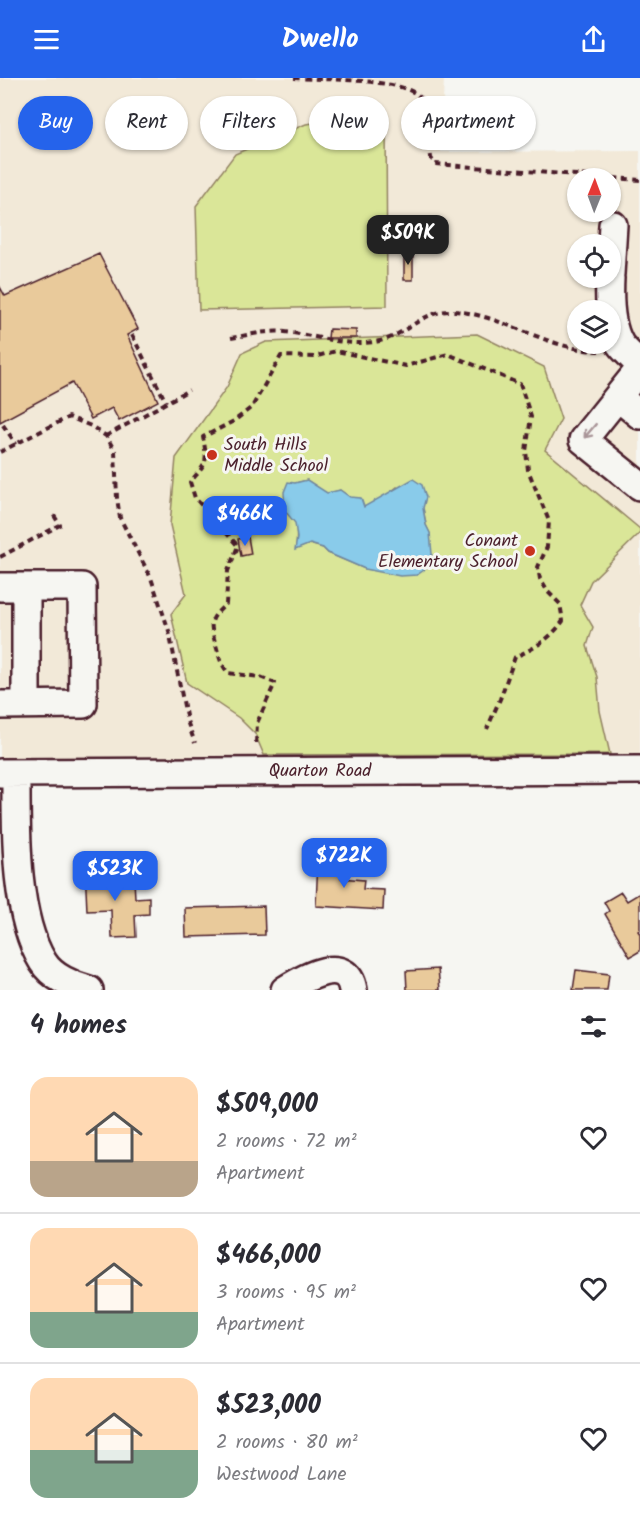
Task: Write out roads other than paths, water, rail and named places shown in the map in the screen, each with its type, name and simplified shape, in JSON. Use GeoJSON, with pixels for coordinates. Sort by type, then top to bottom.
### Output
{"type":"FeatureCollection","features":[{"type":"Feature","properties":{"kind":"street"},"geometry":{"type":"LineString","coordinates":[[612,234],[613,225]]}},
{"type":"Feature","properties":{"kind":"street"},"geometry":{"type":"LineString","coordinates":[[610,288],[613,324],[620,344],[640,367],[583,440],[640,486]]}},
{"type":"Feature","properties":{"kind":"street"},"geometry":{"type":"LineString","coordinates":[[618,397],[640,415]]}},
{"type":"Feature","properties":{"kind":"street"},"geometry":{"type":"LineString","coordinates":[[13,587],[82,587],[82,704],[13,705],[13,587]]}},
{"type":"Feature","properties":{"kind":"street","name":"Quarton Road"},"geometry":{"type":"LineString","coordinates":[[8,773],[640,770]]}},
{"type":"Feature","properties":{"kind":"street"},"geometry":{"type":"LineString","coordinates":[[8,773],[18,868],[29,932],[44,964],[60,978],[89,990]]}},
{"type":"Feature","properties":{"kind":"street"},"geometry":{"type":"LineString","coordinates":[[285,990],[314,974],[329,971],[342,972],[349,976],[353,990]]}},
{"type":"Feature","properties":{"kind":"water"},"geometry":{"type":"Polygon","coordinates":[[[413,479],[422,485],[426,497],[423,508],[430,533],[432,554],[428,567],[417,575],[400,576],[365,569],[310,544],[295,550],[297,538],[295,523],[285,511],[284,492],[288,482],[307,480],[327,493],[340,490],[350,497],[361,498],[364,507],[413,479]]]}},
{"type":"Feature","properties":{"kind":"place","name":"South Hills Middle School"},"geometry":{"type":"Point","coordinates":[212,455]}},
{"type":"Feature","properties":{"kind":"place","name":"Conant Elementary School"},"geometry":{"type":"Point","coordinates":[530,551]}}]}
